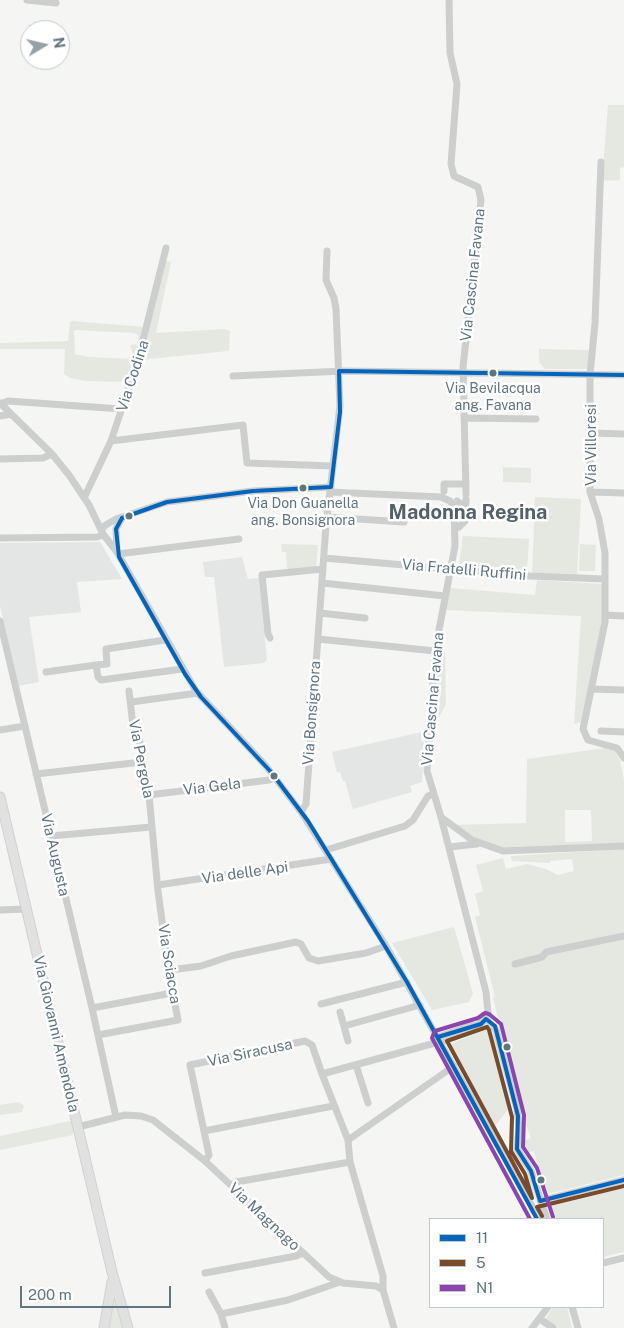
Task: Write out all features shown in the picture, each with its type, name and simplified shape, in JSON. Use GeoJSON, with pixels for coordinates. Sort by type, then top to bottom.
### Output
{"type":"FeatureCollection","features":[{"type":"Feature","properties":{"kind":"main road","name":"Via Giovanni Amendola"},"geometry":{"type":"LineString","coordinates":[[0,797],[112,1272],[128,1328]]}},
{"type":"Feature","properties":{"kind":"main road","name":"Via Giovanni Amendola"},"geometry":{"type":"LineString","coordinates":[[104,1328],[112,1289],[112,1272]]}},
{"type":"Feature","properties":{"kind":"street"},"geometry":{"type":"LineString","coordinates":[[26,0],[56,3]]}},
{"type":"Feature","properties":{"kind":"street","name":"Via Cascina Favana"},"geometry":{"type":"LineString","coordinates":[[450,0],[450,53],[457,84],[451,164],[454,176],[476,185],[481,200],[464,373],[466,508]]}},
{"type":"Feature","properties":{"kind":"street","name":"Via Villoresi"},"geometry":{"type":"LineString","coordinates":[[601,162],[595,323],[590,375],[590,492],[604,547],[604,615],[602,643],[584,717],[584,735],[591,741],[617,748],[624,758]]}},
{"type":"Feature","properties":{"kind":"street","name":"Via Codina"},"geometry":{"type":"LineString","coordinates":[[84,498],[111,441],[147,332],[166,248]]}},
{"type":"Feature","properties":{"kind":"street","name":"Via Bonsignora"},"geometry":{"type":"LineString","coordinates":[[301,812],[306,804],[327,517],[340,412],[335,303],[326,280],[327,251]]}},
{"type":"Feature","properties":{"kind":"street"},"geometry":{"type":"LineString","coordinates":[[233,376],[339,371],[624,375]]}},
{"type":"Feature","properties":{"kind":"street"},"geometry":{"type":"LineString","coordinates":[[121,409],[8,401],[0,404],[52,454],[84,498],[165,640],[198,693],[275,777],[301,812],[407,982],[538,1218]]}},
{"type":"Feature","properties":{"kind":"street"},"geometry":{"type":"LineString","coordinates":[[0,416],[11,414]]}},
{"type":"Feature","properties":{"kind":"street"},"geometry":{"type":"LineString","coordinates":[[464,418],[536,419]]}},
{"type":"Feature","properties":{"kind":"street"},"geometry":{"type":"LineString","coordinates":[[111,441],[171,432],[243,426],[247,463],[333,466]]}},
{"type":"Feature","properties":{"kind":"street"},"geometry":{"type":"LineString","coordinates":[[591,433],[624,434]]}},
{"type":"Feature","properties":{"kind":"street"},"geometry":{"type":"LineString","coordinates":[[0,459],[43,458],[52,454]]}},
{"type":"Feature","properties":{"kind":"street"},"geometry":{"type":"LineString","coordinates":[[107,524],[167,502],[258,491],[330,490],[441,494],[444,484],[466,480]]}},
{"type":"Feature","properties":{"kind":"street"},"geometry":{"type":"LineString","coordinates":[[590,492],[624,494]]}},
{"type":"Feature","properties":{"kind":"street","name":"Via Cascina Favana"},"geometry":{"type":"LineString","coordinates":[[441,494],[454,508],[456,527],[452,568],[435,651],[427,769],[488,999],[484,1022]]}},
{"type":"Feature","properties":{"kind":"street"},"geometry":{"type":"LineString","coordinates":[[457,501],[466,508],[465,521],[459,527]]}},
{"type":"Feature","properties":{"kind":"street"},"geometry":{"type":"LineString","coordinates":[[88,505],[116,531],[117,553]]}},
{"type":"Feature","properties":{"kind":"street"},"geometry":{"type":"LineString","coordinates":[[327,517],[404,522]]}},
{"type":"Feature","properties":{"kind":"street"},"geometry":{"type":"LineString","coordinates":[[0,538],[97,537],[104,534],[114,537],[122,518]]}},
{"type":"Feature","properties":{"kind":"street"},"geometry":{"type":"LineString","coordinates":[[104,534],[107,524]]}},
{"type":"Feature","properties":{"kind":"street"},"geometry":{"type":"LineString","coordinates":[[117,553],[239,538]]}},
{"type":"Feature","properties":{"kind":"street","name":"Via Fratelli Ruffini"},"geometry":{"type":"LineString","coordinates":[[324,558],[530,576],[604,580]]}},
{"type":"Feature","properties":{"kind":"street"},"geometry":{"type":"LineString","coordinates":[[270,638],[262,575],[323,569]]}},
{"type":"Feature","properties":{"kind":"street"},"geometry":{"type":"LineString","coordinates":[[322,582],[445,596]]}},
{"type":"Feature","properties":{"kind":"street"},"geometry":{"type":"LineString","coordinates":[[320,613],[365,618]]}},
{"type":"Feature","properties":{"kind":"street"},"geometry":{"type":"LineString","coordinates":[[604,615],[624,616]]}},
{"type":"Feature","properties":{"kind":"street","name":"Via Augusta"},"geometry":{"type":"LineString","coordinates":[[0,621],[92,1008]]}},
{"type":"Feature","properties":{"kind":"street"},"geometry":{"type":"LineString","coordinates":[[318,639],[435,651]]}},
{"type":"Feature","properties":{"kind":"street"},"geometry":{"type":"LineString","coordinates":[[46,672],[107,664],[106,649],[165,640]]}},
{"type":"Feature","properties":{"kind":"street"},"geometry":{"type":"LineString","coordinates":[[96,665],[100,680],[182,669]]}},
{"type":"Feature","properties":{"kind":"street"},"geometry":{"type":"LineString","coordinates":[[591,689],[624,690]]}},
{"type":"Feature","properties":{"kind":"street","name":"Via Pergola"},"geometry":{"type":"LineString","coordinates":[[129,691],[149,795],[151,827]]}},
{"type":"Feature","properties":{"kind":"street"},"geometry":{"type":"LineString","coordinates":[[130,702],[198,693]]}},
{"type":"Feature","properties":{"kind":"street"},"geometry":{"type":"LineString","coordinates":[[0,730],[25,726]]}},
{"type":"Feature","properties":{"kind":"street"},"geometry":{"type":"LineString","coordinates":[[602,731],[624,732]]}},
{"type":"Feature","properties":{"kind":"street"},"geometry":{"type":"LineString","coordinates":[[36,774],[142,762]]}},
{"type":"Feature","properties":{"kind":"street","name":"Via Gela"},"geometry":{"type":"LineString","coordinates":[[149,795],[268,780],[275,777]]}},
{"type":"Feature","properties":{"kind":"street"},"geometry":{"type":"LineString","coordinates":[[326,850],[405,826],[415,817],[428,796],[433,794]]}},
{"type":"Feature","properties":{"kind":"street"},"geometry":{"type":"LineString","coordinates":[[441,817],[480,844]]}},
{"type":"Feature","properties":{"kind":"street"},"geometry":{"type":"LineString","coordinates":[[51,836],[151,827]]}},
{"type":"Feature","properties":{"kind":"street","name":"Via Sciacca"},"geometry":{"type":"LineString","coordinates":[[98,1035],[178,1020],[172,993],[151,827]]}},
{"type":"Feature","properties":{"kind":"street"},"geometry":{"type":"LineString","coordinates":[[449,848],[480,844],[510,851],[624,846]]}},
{"type":"Feature","properties":{"kind":"street"},"geometry":{"type":"LineString","coordinates":[[453,864],[459,851],[466,845]]}},
{"type":"Feature","properties":{"kind":"street","name":"Via delle Api"},"geometry":{"type":"LineString","coordinates":[[158,885],[331,859]]}},
{"type":"Feature","properties":{"kind":"street"},"geometry":{"type":"LineString","coordinates":[[0,910],[26,909]]}},
{"type":"Feature","properties":{"kind":"street"},"geometry":{"type":"LineString","coordinates":[[515,964],[542,957],[546,952],[624,936]]}},
{"type":"Feature","properties":{"kind":"street"},"geometry":{"type":"LineString","coordinates":[[170,970],[201,966],[231,956],[296,942],[301,944],[309,958],[318,961],[366,953],[386,946]]}},
{"type":"Feature","properties":{"kind":"street"},"geometry":{"type":"LineString","coordinates":[[321,1004],[407,982]]}},
{"type":"Feature","properties":{"kind":"street"},"geometry":{"type":"LineString","coordinates":[[116,1117],[92,1008],[172,993]]}},
{"type":"Feature","properties":{"kind":"street"},"geometry":{"type":"LineString","coordinates":[[344,1026],[420,1005]]}},
{"type":"Feature","properties":{"kind":"street"},"geometry":{"type":"LineString","coordinates":[[340,1012],[348,1041]]}},
{"type":"Feature","properties":{"kind":"street"},"geometry":{"type":"LineString","coordinates":[[394,1328],[383,1290],[383,1276],[350,1162],[348,1140],[322,1074],[439,1039],[484,1022],[496,1030],[517,1109],[519,1124],[517,1149],[531,1171],[547,1218]]}},
{"type":"Feature","properties":{"kind":"street","name":"Via Siracusa"},"geometry":{"type":"LineString","coordinates":[[205,1161],[208,1156],[190,1066],[305,1041],[312,1045],[322,1074]]}},
{"type":"Feature","properties":{"kind":"street"},"geometry":{"type":"LineString","coordinates":[[356,1065],[368,1103]]}},
{"type":"Feature","properties":{"kind":"street"},"geometry":{"type":"LineString","coordinates":[[348,1140],[454,1066]]}},
{"type":"Feature","properties":{"kind":"street"},"geometry":{"type":"LineString","coordinates":[[204,1131],[333,1106]]}},
{"type":"Feature","properties":{"kind":"street","name":"Via Magnago"},"geometry":{"type":"LineString","coordinates":[[78,1127],[116,1117],[133,1115],[153,1120],[205,1161],[326,1274],[340,1282],[376,1286],[383,1290]]}},
{"type":"Feature","properties":{"kind":"street"},"geometry":{"type":"LineString","coordinates":[[234,1188],[236,1182],[245,1182],[350,1162]]}},
{"type":"Feature","properties":{"kind":"street"},"geometry":{"type":"LineString","coordinates":[[540,1201],[624,1180]]}},
{"type":"Feature","properties":{"kind":"street"},"geometry":{"type":"LineString","coordinates":[[205,1273],[296,1256],[303,1253]]}},
{"type":"Feature","properties":{"kind":"street"},"geometry":{"type":"LineString","coordinates":[[604,1263],[624,1258]]}},
{"type":"Feature","properties":{"kind":"street"},"geometry":{"type":"LineString","coordinates":[[221,1314],[288,1300],[340,1282]]}},
{"type":"Feature","properties":{"kind":"street"},"geometry":{"type":"LineString","coordinates":[[209,1292],[221,1314],[225,1328]]}},
{"type":"Feature","properties":{"kind":"street"},"geometry":{"type":"LineString","coordinates":[[532,1328],[547,1308]]}},
{"type":"Feature","properties":{"kind":"street"},"geometry":{"type":"LineString","coordinates":[[572,1308],[578,1328]]}},
{"type":"Feature","properties":{"kind":"street"},"geometry":{"type":"LineString","coordinates":[[540,1319],[553,1328]]}},
{"type":"Feature","properties":{"kind":"shaded area"},"geometry":{"type":"Polygon","coordinates":[[[608,105],[624,105],[624,167],[620,168],[620,180],[612,181],[602,180],[608,105]]]}},
{"type":"Feature","properties":{"kind":"shaded area"},"geometry":{"type":"Polygon","coordinates":[[[163,260],[171,262],[156,333],[225,329],[230,331],[229,351],[139,360],[163,260]]]}},
{"type":"Feature","properties":{"kind":"shaded area"},"geometry":{"type":"Polygon","coordinates":[[[70,322],[145,327],[128,382],[85,381],[70,378],[64,374],[65,349],[0,349],[0,343],[68,341],[70,322]],[[76,330],[74,331],[75,354],[89,357],[132,359],[133,354],[130,345],[137,344],[139,336],[134,333],[76,330]]]}},
{"type":"Feature","properties":{"kind":"shaded area"},"geometry":{"type":"Polygon","coordinates":[[[539,349],[589,350],[588,369],[545,369],[539,362],[539,349]]]}},
{"type":"Feature","properties":{"kind":"shaded area"},"geometry":{"type":"Polygon","coordinates":[[[503,467],[531,468],[531,483],[503,482],[503,467]]]}},
{"type":"Feature","properties":{"kind":"shaded area"},"geometry":{"type":"Polygon","coordinates":[[[535,497],[581,499],[577,576],[532,575],[535,497]]]}},
{"type":"Feature","properties":{"kind":"shaded area"},"geometry":{"type":"Polygon","coordinates":[[[463,536],[529,539],[527,571],[459,565],[463,536]]]}},
{"type":"Feature","properties":{"kind":"shaded area"},"geometry":{"type":"Polygon","coordinates":[[[100,542],[122,579],[77,582],[81,612],[29,617],[39,682],[19,686],[0,606],[0,543],[100,542]]]}},
{"type":"Feature","properties":{"kind":"shaded area"},"geometry":{"type":"Polygon","coordinates":[[[281,544],[318,545],[316,568],[290,571],[287,568],[286,552],[282,552],[281,544]]]}},
{"type":"Feature","properties":{"kind":"shaded area"},"geometry":{"type":"Polygon","coordinates":[[[580,544],[596,545],[595,571],[579,571],[580,544]]]}},
{"type":"Feature","properties":{"kind":"shaded area"},"geometry":{"type":"Polygon","coordinates":[[[242,557],[248,579],[259,578],[267,660],[264,663],[224,667],[214,577],[205,577],[203,562],[242,557]]]}},
{"type":"Feature","properties":{"kind":"shaded area"},"geometry":{"type":"Polygon","coordinates":[[[537,580],[602,584],[602,621],[597,653],[581,722],[574,724],[581,616],[445,610],[450,588],[535,595],[537,580]]]}},
{"type":"Feature","properties":{"kind":"shaded area"},"geometry":{"type":"Polygon","coordinates":[[[439,646],[445,647],[446,704],[431,733],[439,646]]]}},
{"type":"Feature","properties":{"kind":"shaded area"},"geometry":{"type":"Polygon","coordinates":[[[422,732],[421,740],[424,743],[422,782],[410,786],[412,792],[353,809],[345,781],[343,781],[340,772],[337,773],[332,752],[422,732]]]}},
{"type":"Feature","properties":{"kind":"shaded area"},"geometry":{"type":"Polygon","coordinates":[[[612,747],[620,760],[624,780],[624,844],[502,848],[469,836],[456,825],[526,823],[527,759],[612,747]],[[565,810],[565,842],[592,841],[591,810],[565,810]]]}},
{"type":"Feature","properties":{"kind":"shaded area"},"geometry":{"type":"Polygon","coordinates":[[[624,849],[624,1175],[544,1195],[539,1170],[536,1171],[535,1164],[537,1164],[534,1151],[522,1154],[519,1142],[531,1138],[522,1114],[525,1113],[501,1019],[498,1019],[493,998],[495,997],[475,917],[480,915],[475,894],[483,891],[476,865],[503,858],[506,869],[527,864],[546,869],[558,875],[574,871],[572,859],[550,861],[550,863],[512,861],[511,856],[624,849]]]}},
{"type":"Feature","properties":{"kind":"shaded area"},"geometry":{"type":"Polygon","coordinates":[[[454,927],[473,993],[469,1002],[432,1010],[392,943],[454,927]]]}},
{"type":"Feature","properties":{"kind":"shaded area"},"geometry":{"type":"Polygon","coordinates":[[[485,1030],[491,1030],[494,1035],[511,1106],[495,1126],[450,1044],[485,1030]]]}},
{"type":"Feature","properties":{"kind":"shaded area"},"geometry":{"type":"Polygon","coordinates":[[[19,1102],[24,1106],[22,1112],[0,1115],[0,1105],[19,1102]]]}},
{"type":"Feature","properties":{"kind":"shaded area"},"geometry":{"type":"Polygon","coordinates":[[[70,1121],[73,1124],[73,1135],[0,1150],[0,1136],[70,1121]]]}},
{"type":"Feature","properties":{"kind":"shaded area"},"geometry":{"type":"Polygon","coordinates":[[[529,1174],[536,1200],[523,1176],[529,1174]]]}},
{"type":"Feature","properties":{"kind":"shaded area"},"geometry":{"type":"Polygon","coordinates":[[[624,1184],[624,1252],[604,1257],[604,1218],[554,1218],[550,1204],[624,1184]]]}},
{"type":"Feature","properties":{"kind":"shaded area"},"geometry":{"type":"Polygon","coordinates":[[[115,1296],[125,1328],[108,1328],[115,1296]]]}},
{"type":"Feature","properties":{"kind":"shaded area"},"geometry":{"type":"Polygon","coordinates":[[[552,1308],[567,1308],[572,1328],[559,1328],[545,1320],[552,1308]]]}},
{"type":"Feature","properties":{"kind":"transit line","name":"11"},"geometry":{"type":"LineString","coordinates":[[536,1218],[407,982],[308,821],[271,772],[201,697],[185,674],[119,557],[116,529],[122,518],[167,502],[253,491],[331,487],[340,412],[339,371],[624,375]]}},
{"type":"Feature","properties":{"kind":"transit line","name":"N1"},"geometry":{"type":"LineString","coordinates":[[529,1218],[432,1038],[435,1031],[478,1018],[485,1013],[501,1024],[524,1115],[523,1147],[537,1168],[553,1217]]}},
{"type":"Feature","properties":{"kind":"transit line","name":"11"},"geometry":{"type":"LineString","coordinates":[[438,1037],[481,1024],[486,1019],[495,1026],[518,1116],[517,1149],[531,1171],[540,1201],[624,1180]]}},
{"type":"Feature","properties":{"kind":"transit line","name":"5"},"geometry":{"type":"LineString","coordinates":[[487,1027],[512,1117],[511,1151],[525,1174],[532,1198],[447,1041],[487,1027]]}},
{"type":"Feature","properties":{"kind":"transit line","name":"5"},"geometry":{"type":"LineString","coordinates":[[542,1216],[537,1207],[624,1186]]}},
{"type":"Feature","properties":{"kind":"place","name":"Via Bevilacqua ang. Favana"},"geometry":{"type":"Point","coordinates":[493,373]}},
{"type":"Feature","properties":{"kind":"place","name":"Via Don Guanella ang. Bonsignora"},"geometry":{"type":"Point","coordinates":[303,488]}},
{"type":"Feature","properties":{"kind":"district","name":"Madonna Regina"},"geometry":{"type":"Point","coordinates":[468,513]}}]}
